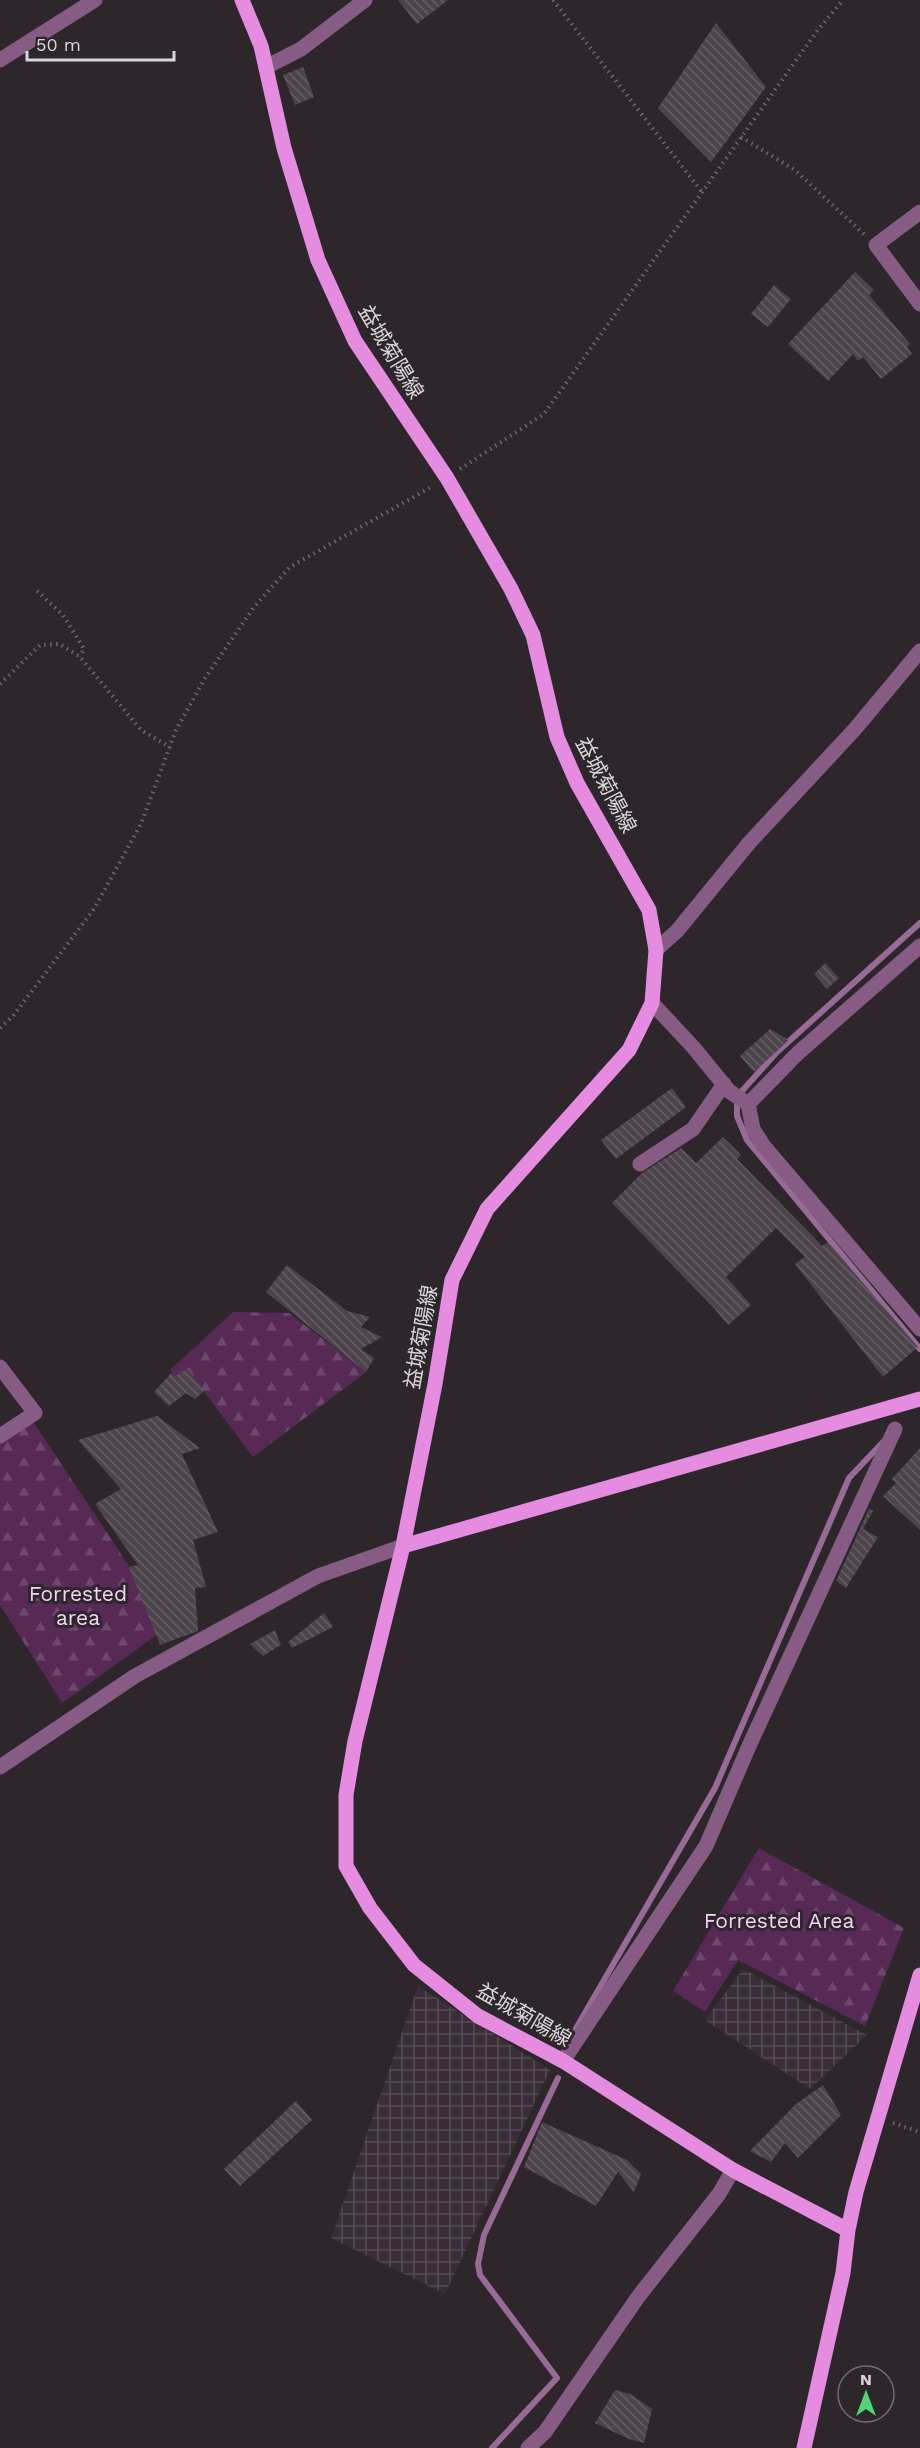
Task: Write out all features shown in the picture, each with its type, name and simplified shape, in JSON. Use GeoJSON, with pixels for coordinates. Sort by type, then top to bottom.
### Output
{"type":"FeatureCollection","features":[{"type":"Feature","properties":{"kind":"main road","name":"益城菊陽線"},"geometry":{"type":"LineString","coordinates":[[242,0],[261,46],[284,148],[318,260],[355,341],[447,478],[511,589],[533,635],[557,737],[577,783],[649,910],[657,950],[652,1003],[629,1050],[487,1209],[452,1280],[404,1546],[355,1741],[346,1795],[346,1866],[370,1908],[414,1965],[478,2016],[563,2061],[733,2170],[848,2230]]}},
{"type":"Feature","properties":{"kind":"main road"},"geometry":{"type":"LineString","coordinates":[[404,1546],[920,1399]]}},
{"type":"Feature","properties":{"kind":"main road"},"geometry":{"type":"LineString","coordinates":[[804,2448],[843,2273],[848,2230],[856,2192],[920,1975]]}},
{"type":"Feature","properties":{"kind":"street"},"geometry":{"type":"LineString","coordinates":[[0,60],[95,0]]}},
{"type":"Feature","properties":{"kind":"street"},"geometry":{"type":"LineString","coordinates":[[266,67],[302,49],[365,0]]}},
{"type":"Feature","properties":{"kind":"street"},"geometry":{"type":"LineString","coordinates":[[920,212],[876,246],[920,304]]}},
{"type":"Feature","properties":{"kind":"street"},"geometry":{"type":"LineString","coordinates":[[657,950],[676,931],[749,843],[855,729],[920,651]]}},
{"type":"Feature","properties":{"kind":"street"},"geometry":{"type":"LineString","coordinates":[[748,1104],[798,1053],[920,946]]}},
{"type":"Feature","properties":{"kind":"street"},"geometry":{"type":"LineString","coordinates":[[652,1003],[694,1048],[729,1091],[748,1104],[753,1129],[763,1145],[920,1329]]}},
{"type":"Feature","properties":{"kind":"street"},"geometry":{"type":"LineString","coordinates":[[640,1164],[693,1129],[724,1084]]}},
{"type":"Feature","properties":{"kind":"street"},"geometry":{"type":"LineString","coordinates":[[0,1367],[35,1413],[0,1436]]}},
{"type":"Feature","properties":{"kind":"street"},"geometry":{"type":"LineString","coordinates":[[563,2061],[706,1846],[749,1746],[895,1429]]}},
{"type":"Feature","properties":{"kind":"street"},"geometry":{"type":"LineString","coordinates":[[0,1767],[135,1676],[318,1576],[404,1546]]}},
{"type":"Feature","properties":{"kind":"street"},"geometry":{"type":"LineString","coordinates":[[528,2448],[545,2432],[638,2296],[719,2194],[733,2170]]}},
{"type":"Feature","properties":{"kind":"path"},"geometry":{"type":"LineString","coordinates":[[553,0],[702,192]]}},
{"type":"Feature","properties":{"kind":"path"},"geometry":{"type":"LineString","coordinates":[[0,1028],[13,1016],[94,909],[141,824],[176,730],[205,678],[254,607],[290,567],[447,478],[544,414],[817,31],[843,0]]}},
{"type":"Feature","properties":{"kind":"path"},"geometry":{"type":"LineString","coordinates":[[741,137],[795,170],[876,246]]}},
{"type":"Feature","properties":{"kind":"path"},"geometry":{"type":"LineString","coordinates":[[38,591],[63,615],[84,649],[80,657]]}},
{"type":"Feature","properties":{"kind":"path"},"geometry":{"type":"LineString","coordinates":[[0,684],[40,645],[60,644],[80,657],[141,730],[170,747]]}},
{"type":"Feature","properties":{"kind":"path"},"geometry":{"type":"LineString","coordinates":[[878,2118],[920,2132]]}},
{"type":"Feature","properties":{"kind":"shaded area"},"geometry":{"type":"Polygon","coordinates":[[[743,1969],[867,2035],[810,2089],[705,2020],[743,1969]]]}},
{"type":"Feature","properties":{"kind":"shaded area"},"geometry":{"type":"Polygon","coordinates":[[[418,1986],[550,2070],[445,2294],[331,2238],[418,1986]]]}},
{"type":"Feature","properties":{"kind":"green space"},"geometry":{"type":"Polygon","coordinates":[[[233,1312],[289,1313],[366,1372],[253,1457],[188,1370],[175,1376],[170,1370],[233,1312]]]}},
{"type":"Feature","properties":{"kind":"green space","name":"Forrested area"},"geometry":{"type":"Polygon","coordinates":[[[32,1420],[169,1626],[62,1703],[0,1605],[0,1443],[32,1420]]]}},
{"type":"Feature","properties":{"kind":"green space","name":"Forrested Area"},"geometry":{"type":"Polygon","coordinates":[[[759,1848],[904,1928],[865,2026],[738,1960],[705,2012],[673,1991],[759,1848]]]}},
{"type":"Feature","properties":{"kind":"building"},"geometry":{"type":"Polygon","coordinates":[[[398,0],[448,0],[417,24],[398,0]]]}},
{"type":"Feature","properties":{"kind":"building"},"geometry":{"type":"Polygon","coordinates":[[[716,23],[766,87],[711,162],[658,108],[716,23]]]}},
{"type":"Feature","properties":{"kind":"building"},"geometry":{"type":"Polygon","coordinates":[[[303,67],[314,97],[295,105],[283,75],[303,67]]]}},
{"type":"Feature","properties":{"kind":"building"},"geometry":{"type":"Polygon","coordinates":[[[855,272],[874,290],[869,295],[910,344],[907,347],[912,354],[881,379],[863,357],[858,361],[853,354],[828,381],[788,344],[855,272]]]}},
{"type":"Feature","properties":{"kind":"building"},"geometry":{"type":"Polygon","coordinates":[[[774,285],[791,299],[768,327],[751,314],[774,285]]]}},
{"type":"Feature","properties":{"kind":"building"},"geometry":{"type":"Polygon","coordinates":[[[825,963],[839,978],[827,989],[814,974],[825,963]]]}},
{"type":"Feature","properties":{"kind":"building"},"geometry":{"type":"Polygon","coordinates":[[[770,1029],[789,1040],[754,1072],[740,1056],[770,1029]]]}},
{"type":"Feature","properties":{"kind":"building"},"geometry":{"type":"Polygon","coordinates":[[[672,1088],[686,1107],[616,1159],[601,1140],[672,1088]]]}},
{"type":"Feature","properties":{"kind":"building"},"geometry":{"type":"Polygon","coordinates":[[[723,1137],[741,1155],[737,1159],[822,1246],[828,1242],[918,1347],[883,1377],[795,1264],[805,1257],[776,1228],[726,1277],[751,1305],[728,1325],[612,1203],[642,1173],[681,1148],[696,1163],[723,1137]]]}},
{"type":"Feature","properties":{"kind":"building"},"geometry":{"type":"Polygon","coordinates":[[[287,1265],[347,1311],[370,1317],[361,1327],[382,1337],[361,1349],[374,1358],[366,1372],[266,1292],[287,1265]]]}},
{"type":"Feature","properties":{"kind":"building"},"geometry":{"type":"Polygon","coordinates":[[[187,1369],[204,1391],[195,1399],[186,1393],[169,1406],[154,1392],[171,1373],[175,1376],[187,1369]]]}},
{"type":"Feature","properties":{"kind":"building"},"geometry":{"type":"Polygon","coordinates":[[[157,1416],[200,1448],[182,1454],[218,1532],[193,1540],[206,1587],[195,1588],[198,1631],[160,1645],[129,1567],[138,1565],[95,1504],[121,1489],[78,1440],[157,1416]]]}},
{"type":"Feature","properties":{"kind":"building"},"geometry":{"type":"Polygon","coordinates":[[[920,1448],[920,1530],[883,1496],[896,1483],[892,1479],[920,1448]]]}},
{"type":"Feature","properties":{"kind":"building"},"geometry":{"type":"Polygon","coordinates":[[[869,1509],[873,1511],[863,1529],[878,1537],[846,1588],[836,1581],[869,1509]]]}},
{"type":"Feature","properties":{"kind":"building"},"geometry":{"type":"Polygon","coordinates":[[[324,1613],[333,1627],[292,1648],[288,1642],[324,1613]]]}},
{"type":"Feature","properties":{"kind":"building"},"geometry":{"type":"Polygon","coordinates":[[[275,1630],[281,1645],[263,1656],[250,1644],[275,1630]]]}},
{"type":"Feature","properties":{"kind":"building"},"geometry":{"type":"Polygon","coordinates":[[[823,2085],[841,2115],[798,2158],[785,2143],[771,2162],[750,2151],[796,2104],[823,2085]]]}},
{"type":"Feature","properties":{"kind":"building"},"geometry":{"type":"Polygon","coordinates":[[[296,2101],[312,2120],[240,2186],[224,2169],[296,2101]]]}},
{"type":"Feature","properties":{"kind":"building"},"geometry":{"type":"Polygon","coordinates":[[[542,2122],[627,2160],[641,2174],[634,2192],[618,2172],[596,2206],[524,2167],[542,2122]]]}},
{"type":"Feature","properties":{"kind":"building"},"geometry":{"type":"Polygon","coordinates":[[[615,2390],[630,2394],[652,2409],[644,2443],[629,2439],[595,2423],[615,2390]]]}},
{"type":"Feature","properties":{"kind":"waterway"},"geometry":{"type":"LineString","coordinates":[[742,1091],[777,1052],[920,923]]}},
{"type":"Feature","properties":{"kind":"waterway"},"geometry":{"type":"LineString","coordinates":[[737,1104],[737,1116],[747,1140],[920,1349]]}},
{"type":"Feature","properties":{"kind":"waterway"},"geometry":{"type":"LineString","coordinates":[[574,2032],[715,1788],[849,1478],[884,1441]]}},
{"type":"Feature","properties":{"kind":"waterway"},"geometry":{"type":"LineString","coordinates":[[492,2448],[557,2378],[480,2275],[478,2264],[484,2235],[558,2078]]}}]}
